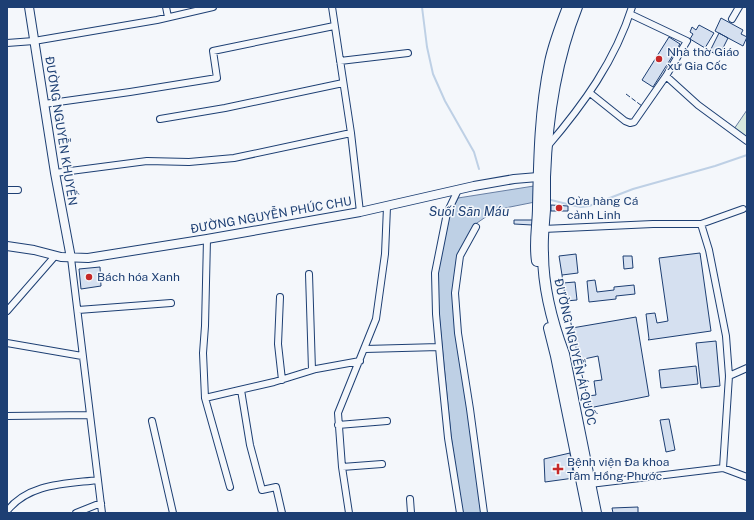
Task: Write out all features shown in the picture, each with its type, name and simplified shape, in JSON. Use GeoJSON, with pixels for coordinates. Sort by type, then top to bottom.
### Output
{"type":"FeatureCollection","features":[{"type":"Feature","properties":{"kind":"main road"},"geometry":{"type":"LineString","coordinates":[[541,177],[541,124],[548,72],[554,45],[568,7]]}},
{"type":"Feature","properties":{"kind":"main road","name":"ĐƯỜNG NGUYỄN ÁI QUỐC"},"geometry":{"type":"LineString","coordinates":[[577,7],[560,58],[554,88],[547,147],[541,177],[541,211],[543,229],[543,266],[548,300],[558,338],[564,354],[564,374],[588,513]]}},
{"type":"Feature","properties":{"kind":"main road","name":"ĐƯỜNG NGUYỄN ÁI QUỐC"},"geometry":{"type":"LineString","coordinates":[[541,211],[535,236],[537,263],[551,341],[564,374],[596,513]]}},
{"type":"Feature","properties":{"kind":"street","name":"ĐƯỜNG NGUYỄN KHUYẾN"},"geometry":{"type":"LineString","coordinates":[[29,7],[55,173],[71,258]]}},
{"type":"Feature","properties":{"kind":"street"},"geometry":{"type":"LineString","coordinates":[[166,7],[168,17]]}},
{"type":"Feature","properties":{"kind":"street"},"geometry":{"type":"LineString","coordinates":[[7,43],[34,41],[168,17],[213,7]]}},
{"type":"Feature","properties":{"kind":"street"},"geometry":{"type":"LineString","coordinates":[[332,7],[351,133],[360,212]]}},
{"type":"Feature","properties":{"kind":"street"},"geometry":{"type":"LineString","coordinates":[[547,147],[575,114],[590,93],[617,46],[632,7]]}},
{"type":"Feature","properties":{"kind":"street"},"geometry":{"type":"LineString","coordinates":[[732,19],[739,7]]}},
{"type":"Feature","properties":{"kind":"street"},"geometry":{"type":"LineString","coordinates":[[590,93],[625,121],[630,123],[634,122],[666,76],[687,41],[630,14]]}},
{"type":"Feature","properties":{"kind":"street"},"geometry":{"type":"LineString","coordinates":[[44,104],[216,78],[213,51],[334,26]]}},
{"type":"Feature","properties":{"kind":"street"},"geometry":{"type":"LineString","coordinates":[[340,62],[408,53]]}},
{"type":"Feature","properties":{"kind":"street"},"geometry":{"type":"LineString","coordinates":[[666,76],[698,106],[747,141]]}},
{"type":"Feature","properties":{"kind":"street"},"geometry":{"type":"LineString","coordinates":[[160,119],[225,108],[343,83]]}},
{"type":"Feature","properties":{"kind":"street"},"geometry":{"type":"LineString","coordinates":[[55,173],[147,161],[189,162],[234,158],[351,133]]}},
{"type":"Feature","properties":{"kind":"street","name":"ĐƯỜNG NGUYỄN PHÚC CHU"},"geometry":{"type":"LineString","coordinates":[[7,246],[34,250],[54,256],[88,258],[360,212],[474,186],[502,181],[541,177]]}},
{"type":"Feature","properties":{"kind":"street"},"geometry":{"type":"LineString","coordinates":[[7,190],[18,190]]}},
{"type":"Feature","properties":{"kind":"street"},"geometry":{"type":"LineString","coordinates":[[458,190],[447,212],[435,273],[436,314],[448,438],[460,513]]}},
{"type":"Feature","properties":{"kind":"street"},"geometry":{"type":"LineString","coordinates":[[349,513],[338,425],[340,408],[374,327],[379,304],[385,254],[387,206]]}},
{"type":"Feature","properties":{"kind":"street"},"geometry":{"type":"LineString","coordinates":[[543,229],[653,224],[701,224],[743,209]]}},
{"type":"Feature","properties":{"kind":"street"},"geometry":{"type":"LineString","coordinates":[[701,224],[709,250],[724,329],[729,376],[722,468]]}},
{"type":"Feature","properties":{"kind":"street"},"geometry":{"type":"LineString","coordinates":[[476,227],[460,256],[455,293],[458,332],[484,513]]}},
{"type":"Feature","properties":{"kind":"street"},"geometry":{"type":"LineString","coordinates":[[207,239],[203,353],[205,398],[230,487]]}},
{"type":"Feature","properties":{"kind":"street"},"geometry":{"type":"LineString","coordinates":[[7,311],[54,256]]}},
{"type":"Feature","properties":{"kind":"street"},"geometry":{"type":"LineString","coordinates":[[71,258],[102,513]]}},
{"type":"Feature","properties":{"kind":"street"},"geometry":{"type":"LineString","coordinates":[[309,274],[312,370]]}},
{"type":"Feature","properties":{"kind":"street"},"geometry":{"type":"LineString","coordinates":[[280,297],[278,344],[282,380]]}},
{"type":"Feature","properties":{"kind":"street"},"geometry":{"type":"LineString","coordinates":[[78,310],[171,303]]}},
{"type":"Feature","properties":{"kind":"street"},"geometry":{"type":"LineString","coordinates":[[7,343],[82,356]]}},
{"type":"Feature","properties":{"kind":"street"},"geometry":{"type":"LineString","coordinates":[[365,349],[439,347]]}},
{"type":"Feature","properties":{"kind":"street"},"geometry":{"type":"LineString","coordinates":[[205,398],[282,380],[312,370],[360,361]]}},
{"type":"Feature","properties":{"kind":"street"},"geometry":{"type":"LineString","coordinates":[[729,376],[747,368]]}},
{"type":"Feature","properties":{"kind":"street"},"geometry":{"type":"LineString","coordinates":[[241,390],[250,445],[262,490],[276,487],[282,513]]}},
{"type":"Feature","properties":{"kind":"street"},"geometry":{"type":"LineString","coordinates":[[7,416],[90,415]]}},
{"type":"Feature","properties":{"kind":"street"},"geometry":{"type":"LineString","coordinates":[[152,421],[173,513]]}},
{"type":"Feature","properties":{"kind":"street"},"geometry":{"type":"LineString","coordinates":[[338,425],[387,421]]}},
{"type":"Feature","properties":{"kind":"street"},"geometry":{"type":"LineString","coordinates":[[342,466],[382,464]]}},
{"type":"Feature","properties":{"kind":"street"},"geometry":{"type":"LineString","coordinates":[[590,484],[722,468],[747,477]]}},
{"type":"Feature","properties":{"kind":"street"},"geometry":{"type":"LineString","coordinates":[[7,511],[19,499],[30,492],[60,484],[98,480]]}},
{"type":"Feature","properties":{"kind":"street"},"geometry":{"type":"LineString","coordinates":[[410,499],[411,513]]}},
{"type":"Feature","properties":{"kind":"street"},"geometry":{"type":"LineString","coordinates":[[76,513],[101,503]]}},
{"type":"Feature","properties":{"kind":"shaded area"},"geometry":{"type":"Polygon","coordinates":[[[747,110],[747,138],[734,129],[747,110]]]}},
{"type":"Feature","properties":{"kind":"water","name":"Suối Săn Máu"},"geometry":{"type":"Polygon","coordinates":[[[534,186],[550,199],[505,208],[490,214],[474,225],[458,256],[453,293],[481,513],[462,513],[451,436],[439,314],[437,274],[450,214],[458,198],[534,186]]]}},
{"type":"Feature","properties":{"kind":"building"},"geometry":{"type":"Polygon","coordinates":[[[721,18],[743,30],[741,34],[747,37],[743,46],[715,31],[721,18]]]}},
{"type":"Feature","properties":{"kind":"building"},"geometry":{"type":"Polygon","coordinates":[[[699,25],[714,33],[705,48],[690,39],[693,34],[690,32],[692,27],[696,30],[699,25]]]}},
{"type":"Feature","properties":{"kind":"building"},"geometry":{"type":"Polygon","coordinates":[[[719,33],[728,38],[719,56],[710,51],[719,33]]]}},
{"type":"Feature","properties":{"kind":"building"},"geometry":{"type":"Polygon","coordinates":[[[669,37],[680,44],[653,87],[642,80],[669,37]]]}},
{"type":"Feature","properties":{"kind":"building"},"geometry":{"type":"Polygon","coordinates":[[[551,205],[568,206],[568,211],[551,211],[551,205]]]}},
{"type":"Feature","properties":{"kind":"building"},"geometry":{"type":"Polygon","coordinates":[[[514,220],[533,220],[532,225],[514,224],[514,220]]]}},
{"type":"Feature","properties":{"kind":"building"},"geometry":{"type":"Polygon","coordinates":[[[700,253],[711,331],[648,340],[646,314],[655,313],[657,323],[668,321],[659,258],[700,253]]]}},
{"type":"Feature","properties":{"kind":"building"},"geometry":{"type":"Polygon","coordinates":[[[576,254],[578,273],[562,275],[559,256],[576,254]]]}},
{"type":"Feature","properties":{"kind":"building"},"geometry":{"type":"Polygon","coordinates":[[[623,256],[632,256],[633,268],[624,269],[623,256]]]}},
{"type":"Feature","properties":{"kind":"building","name":"Bách hóa Xanh"},"geometry":{"type":"Polygon","coordinates":[[[100,267],[101,286],[81,289],[79,269],[100,267]]]}},
{"type":"Feature","properties":{"kind":"building"},"geometry":{"type":"Polygon","coordinates":[[[595,280],[597,292],[614,290],[614,287],[634,285],[635,294],[616,296],[616,299],[589,302],[587,281],[595,280]]]}},
{"type":"Feature","properties":{"kind":"building"},"geometry":{"type":"Polygon","coordinates":[[[575,282],[577,300],[566,301],[563,283],[575,282]]]}},
{"type":"Feature","properties":{"kind":"building"},"geometry":{"type":"Polygon","coordinates":[[[636,317],[649,396],[589,408],[587,396],[596,395],[594,381],[602,380],[598,356],[584,359],[586,366],[580,367],[572,328],[636,317]]]}},
{"type":"Feature","properties":{"kind":"building"},"geometry":{"type":"Polygon","coordinates":[[[716,341],[720,386],[701,388],[696,343],[716,341]]]}},
{"type":"Feature","properties":{"kind":"building"},"geometry":{"type":"Polygon","coordinates":[[[696,366],[698,384],[661,388],[659,370],[696,366]]]}},
{"type":"Feature","properties":{"kind":"building"},"geometry":{"type":"Polygon","coordinates":[[[669,419],[675,450],[666,452],[660,420],[669,419]]]}},
{"type":"Feature","properties":{"kind":"building","name":"Bệnh viện Đa khoa Tâm Hồng Phước"},"geometry":{"type":"Polygon","coordinates":[[[570,453],[574,478],[545,482],[544,459],[570,453]]]}},
{"type":"Feature","properties":{"kind":"building"},"geometry":{"type":"Polygon","coordinates":[[[638,507],[638,513],[613,513],[612,508],[638,507]]]}},
{"type":"Feature","properties":{"kind":"waterway","name":"Suối Săn Máu"},"geometry":{"type":"LineString","coordinates":[[422,7],[427,47],[433,74],[445,101],[474,152],[479,169]]}},
{"type":"Feature","properties":{"kind":"waterway"},"geometry":{"type":"LineString","coordinates":[[547,199],[581,207],[589,206],[633,189],[715,166],[747,155]]}},
{"type":"Feature","properties":{"kind":"fence"},"geometry":{"type":"LineString","coordinates":[[626,94],[642,106]]}},
{"type":"Feature","properties":{"kind":"fence"},"geometry":{"type":"LineString","coordinates":[[562,275],[563,283]]}},
{"type":"Feature","properties":{"kind":"fence"},"geometry":{"type":"LineString","coordinates":[[566,301],[572,328]]}},
{"type":"Feature","properties":{"kind":"fence"},"geometry":{"type":"LineString","coordinates":[[580,367],[587,396]]}},
{"type":"Feature","properties":{"kind":"place","name":"Nhà thờ Giáo xứ Gia Cốc"},"geometry":{"type":"Point","coordinates":[659,59]}},
{"type":"Feature","properties":{"kind":"place","name":"Cửa hàng Cá cảnh Linh"},"geometry":{"type":"Point","coordinates":[559,208]}},
{"type":"Feature","properties":{"kind":"place","name":"Bách hóa Xanh"},"geometry":{"type":"Point","coordinates":[89,277]}},
{"type":"Feature","properties":{"kind":"place","name":"Bệnh viện Đa khoa Tâm Hồng Phước"},"geometry":{"type":"Point","coordinates":[558,469]}}]}
